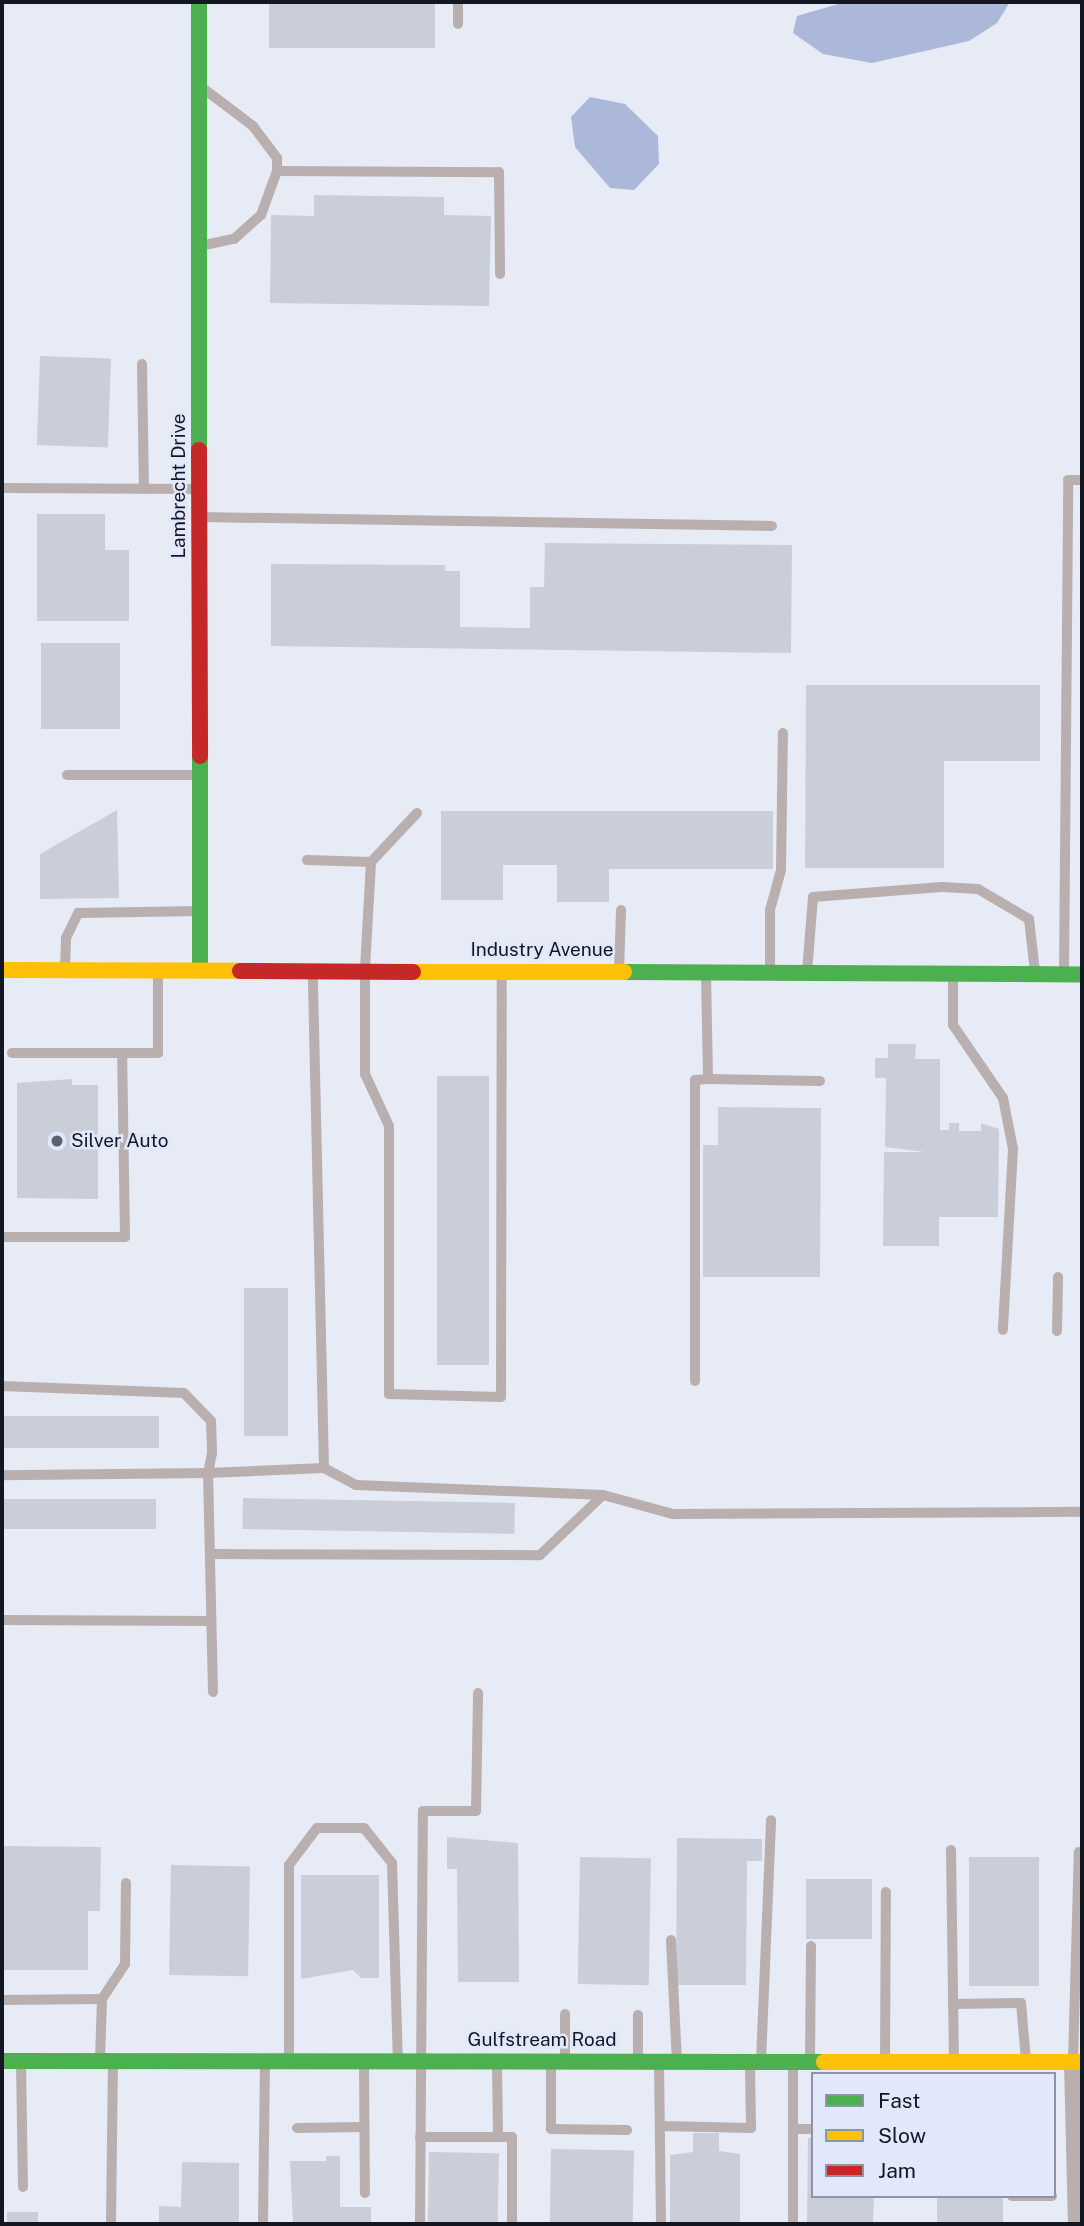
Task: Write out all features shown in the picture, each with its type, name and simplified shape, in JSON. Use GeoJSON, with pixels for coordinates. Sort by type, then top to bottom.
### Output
{"type":"FeatureCollection","features":[{"type":"Feature","properties":{"kind":"street","name":"Lambrecht Drive"},"geometry":{"type":"LineString","coordinates":[[199,2],[200,970]]}},
{"type":"Feature","properties":{"kind":"street","name":"Industry Avenue"},"geometry":{"type":"LineString","coordinates":[[2,970],[1082,974]]}},
{"type":"Feature","properties":{"kind":"street","name":"Gulfstream Road"},"geometry":{"type":"LineString","coordinates":[[2,2061],[755,2061],[810,2062],[864,2068],[885,2062],[907,2068],[954,2062],[1078,2062]]}},
{"type":"Feature","properties":{"kind":"street"},"geometry":{"type":"LineString","coordinates":[[1077,2224],[1078,2062]]}},
{"type":"Feature","properties":{"kind":"lane"},"geometry":{"type":"LineString","coordinates":[[458,2],[458,24]]}},
{"type":"Feature","properties":{"kind":"lane"},"geometry":{"type":"LineString","coordinates":[[199,86],[253,126],[277,158],[277,171],[261,215],[234,239],[200,246]]}},
{"type":"Feature","properties":{"kind":"lane"},"geometry":{"type":"LineString","coordinates":[[277,171],[499,172],[500,274]]}},
{"type":"Feature","properties":{"kind":"lane"},"geometry":{"type":"LineString","coordinates":[[142,363],[144,489]]}},
{"type":"Feature","properties":{"kind":"lane"},"geometry":{"type":"LineString","coordinates":[[1064,974],[1068,480],[1082,480]]}},
{"type":"Feature","properties":{"kind":"lane"},"geometry":{"type":"LineString","coordinates":[[2,488],[200,489]]}},
{"type":"Feature","properties":{"kind":"lane"},"geometry":{"type":"LineString","coordinates":[[200,517],[772,526]]}},
{"type":"Feature","properties":{"kind":"lane"},"geometry":{"type":"LineString","coordinates":[[770,972],[770,910],[781,870],[783,733]]}},
{"type":"Feature","properties":{"kind":"lane"},"geometry":{"type":"LineString","coordinates":[[68,775],[200,775]]}},
{"type":"Feature","properties":{"kind":"lane"},"geometry":{"type":"LineString","coordinates":[[417,813],[371,862],[365,970],[365,1073],[389,1126],[389,1394],[501,1397],[502,971]]}},
{"type":"Feature","properties":{"kind":"lane"},"geometry":{"type":"LineString","coordinates":[[307,860],[371,862]]}},
{"type":"Feature","properties":{"kind":"lane"},"geometry":{"type":"LineString","coordinates":[[807,973],[813,897],[828,891],[978,889],[1029,919],[1036,974]]}},
{"type":"Feature","properties":{"kind":"lane"},"geometry":{"type":"LineString","coordinates":[[619,972],[621,910]]}},
{"type":"Feature","properties":{"kind":"lane"},"geometry":{"type":"LineString","coordinates":[[65,970],[66,938],[78,913],[200,911]]}},
{"type":"Feature","properties":{"kind":"lane"},"geometry":{"type":"LineString","coordinates":[[12,1053],[158,1052],[158,970]]}},
{"type":"Feature","properties":{"kind":"lane"},"geometry":{"type":"LineString","coordinates":[[313,970],[324,1468]]}},
{"type":"Feature","properties":{"kind":"lane"},"geometry":{"type":"LineString","coordinates":[[706,972],[708,1079]]}},
{"type":"Feature","properties":{"kind":"lane"},"geometry":{"type":"LineString","coordinates":[[953,974],[953,1025],[1003,1098],[1013,1149],[1003,1330]]}},
{"type":"Feature","properties":{"kind":"lane"},"geometry":{"type":"LineString","coordinates":[[2,1237],[125,1237],[122,1053]]}},
{"type":"Feature","properties":{"kind":"lane"},"geometry":{"type":"LineString","coordinates":[[695,1381],[695,1080],[820,1081]]}},
{"type":"Feature","properties":{"kind":"lane"},"geometry":{"type":"LineString","coordinates":[[1057,1331],[1058,1276]]}},
{"type":"Feature","properties":{"kind":"lane"},"geometry":{"type":"LineString","coordinates":[[2,1386],[184,1393],[211,1421],[208,1473],[213,1692]]}},
{"type":"Feature","properties":{"kind":"lane"},"geometry":{"type":"LineString","coordinates":[[2,1475],[208,1473],[324,1468],[356,1485],[603,1495],[673,1514],[1082,1513]]}},
{"type":"Feature","properties":{"kind":"lane"},"geometry":{"type":"LineString","coordinates":[[210,1554],[540,1555],[603,1495]]}},
{"type":"Feature","properties":{"kind":"lane"},"geometry":{"type":"LineString","coordinates":[[2,1620],[211,1621]]}},
{"type":"Feature","properties":{"kind":"lane"},"geometry":{"type":"LineString","coordinates":[[420,2224],[423,1811],[476,1811],[478,1693]]}},
{"type":"Feature","properties":{"kind":"lane"},"geometry":{"type":"LineString","coordinates":[[660,2126],[751,2128],[771,1820]]}},
{"type":"Feature","properties":{"kind":"lane"},"geometry":{"type":"LineString","coordinates":[[289,2061],[289,1865],[317,1828],[364,1828],[392,1863],[398,2061]]}},
{"type":"Feature","properties":{"kind":"lane"},"geometry":{"type":"LineString","coordinates":[[951,1850],[954,2062]]}},
{"type":"Feature","properties":{"kind":"lane"},"geometry":{"type":"LineString","coordinates":[[1078,2062],[1081,2000],[1079,1852]]}},
{"type":"Feature","properties":{"kind":"lane"},"geometry":{"type":"LineString","coordinates":[[111,2224],[107,2061],[102,1999],[125,1964],[125,1883]]}},
{"type":"Feature","properties":{"kind":"lane"},"geometry":{"type":"LineString","coordinates":[[885,2062],[886,1892]]}},
{"type":"Feature","properties":{"kind":"lane"},"geometry":{"type":"LineString","coordinates":[[671,1940],[677,2061]]}},
{"type":"Feature","properties":{"kind":"lane"},"geometry":{"type":"LineString","coordinates":[[810,2062],[811,1946]]}},
{"type":"Feature","properties":{"kind":"lane"},"geometry":{"type":"LineString","coordinates":[[2,2000],[102,1999]]}},
{"type":"Feature","properties":{"kind":"lane"},"geometry":{"type":"LineString","coordinates":[[953,2004],[1021,2003],[1026,2062]]}},
{"type":"Feature","properties":{"kind":"lane"},"geometry":{"type":"LineString","coordinates":[[565,2014],[551,2129],[627,2130]]}},
{"type":"Feature","properties":{"kind":"lane"},"geometry":{"type":"LineString","coordinates":[[638,2015],[638,2061]]}},
{"type":"Feature","properties":{"kind":"lane"},"geometry":{"type":"LineString","coordinates":[[21,2061],[23,2187]]}},
{"type":"Feature","properties":{"kind":"lane"},"geometry":{"type":"LineString","coordinates":[[263,2224],[265,2061]]}},
{"type":"Feature","properties":{"kind":"lane"},"geometry":{"type":"LineString","coordinates":[[364,2061],[365,2193]]}},
{"type":"Feature","properties":{"kind":"lane"},"geometry":{"type":"LineString","coordinates":[[497,2061],[498,2137]]}},
{"type":"Feature","properties":{"kind":"lane"},"geometry":{"type":"LineString","coordinates":[[659,2061],[661,2224]]}},
{"type":"Feature","properties":{"kind":"lane"},"geometry":{"type":"LineString","coordinates":[[793,2062],[793,2224]]}},
{"type":"Feature","properties":{"kind":"lane"},"geometry":{"type":"LineString","coordinates":[[297,2128],[364,2127]]}},
{"type":"Feature","properties":{"kind":"lane"},"geometry":{"type":"LineString","coordinates":[[793,2129],[811,2129]]}},
{"type":"Feature","properties":{"kind":"lane"},"geometry":{"type":"LineString","coordinates":[[420,2137],[512,2137],[512,2224]]}},
{"type":"Feature","properties":{"kind":"lane"},"geometry":{"type":"LineString","coordinates":[[1056,2196],[1076,2196]]}},
{"type":"Feature","properties":{"kind":"water"},"geometry":{"type":"Polygon","coordinates":[[[845,2],[1010,2],[997,23],[969,41],[872,63],[823,54],[793,33],[797,16],[845,2]]]}},
{"type":"Feature","properties":{"kind":"water"},"geometry":{"type":"Polygon","coordinates":[[[590,97],[625,104],[658,136],[659,164],[634,190],[610,188],[575,147],[571,117],[590,97]]]}},
{"type":"Feature","properties":{"kind":"building"},"geometry":{"type":"Polygon","coordinates":[[[269,2],[435,2],[435,48],[269,48],[269,2]]]}},
{"type":"Feature","properties":{"kind":"building"},"geometry":{"type":"Polygon","coordinates":[[[314,195],[444,197],[444,215],[491,216],[489,306],[270,303],[271,215],[314,216],[314,195]]]}},
{"type":"Feature","properties":{"kind":"building"},"geometry":{"type":"Polygon","coordinates":[[[40,356],[111,358],[108,447],[37,445],[40,356]]]}},
{"type":"Feature","properties":{"kind":"building"},"geometry":{"type":"Polygon","coordinates":[[[37,514],[105,514],[105,550],[129,550],[129,621],[37,621],[37,514]]]}},
{"type":"Feature","properties":{"kind":"building"},"geometry":{"type":"Polygon","coordinates":[[[545,543],[792,545],[791,653],[271,646],[271,564],[445,565],[445,571],[460,571],[460,627],[530,628],[530,587],[544,587],[545,543]]]}},
{"type":"Feature","properties":{"kind":"building"},"geometry":{"type":"Polygon","coordinates":[[[41,643],[120,643],[120,729],[41,729],[41,643]]]}},
{"type":"Feature","properties":{"kind":"building"},"geometry":{"type":"Polygon","coordinates":[[[806,685],[1040,685],[1040,761],[944,761],[944,868],[805,868],[806,685]]]}},
{"type":"Feature","properties":{"kind":"building"},"geometry":{"type":"Polygon","coordinates":[[[117,810],[119,898],[40,899],[40,854],[117,810]]]}},
{"type":"Feature","properties":{"kind":"building"},"geometry":{"type":"Polygon","coordinates":[[[441,811],[773,811],[773,869],[609,869],[609,902],[557,902],[557,865],[503,865],[503,900],[441,900],[441,811]]]}},
{"type":"Feature","properties":{"kind":"building"},"geometry":{"type":"Polygon","coordinates":[[[888,1044],[916,1044],[915,1059],[940,1059],[940,1130],[949,1130],[949,1123],[959,1123],[959,1131],[981,1131],[981,1123],[999,1129],[998,1217],[939,1217],[939,1246],[883,1246],[884,1152],[925,1152],[885,1147],[886,1078],[875,1078],[875,1058],[888,1058],[888,1044]]]}},
{"type":"Feature","properties":{"kind":"building"},"geometry":{"type":"Polygon","coordinates":[[[437,1076],[489,1076],[489,1365],[437,1365],[437,1076]]]}},
{"type":"Feature","properties":{"kind":"building","name":"Silver Auto"},"geometry":{"type":"Polygon","coordinates":[[[72,1079],[72,1085],[98,1085],[98,1199],[17,1198],[17,1083],[72,1079]]]}},
{"type":"Feature","properties":{"kind":"building"},"geometry":{"type":"Polygon","coordinates":[[[718,1107],[821,1108],[820,1277],[703,1277],[703,1145],[718,1145],[718,1107]]]}},
{"type":"Feature","properties":{"kind":"building"},"geometry":{"type":"Polygon","coordinates":[[[244,1288],[288,1288],[288,1436],[244,1436],[244,1288]]]}},
{"type":"Feature","properties":{"kind":"building"},"geometry":{"type":"Polygon","coordinates":[[[2,1416],[159,1416],[159,1448],[2,1448],[2,1416]]]}},
{"type":"Feature","properties":{"kind":"building"},"geometry":{"type":"Polygon","coordinates":[[[243,1498],[515,1503],[514,1534],[242,1529],[243,1498]]]}},
{"type":"Feature","properties":{"kind":"building"},"geometry":{"type":"Polygon","coordinates":[[[2,1499],[156,1499],[156,1529],[2,1529],[2,1499]]]}},
{"type":"Feature","properties":{"kind":"building"},"geometry":{"type":"Polygon","coordinates":[[[447,1837],[518,1843],[519,1982],[458,1982],[457,1869],[447,1869],[447,1837]]]}},
{"type":"Feature","properties":{"kind":"building"},"geometry":{"type":"Polygon","coordinates":[[[677,1838],[762,1839],[762,1861],[747,1861],[746,1985],[676,1985],[677,1838]]]}},
{"type":"Feature","properties":{"kind":"building"},"geometry":{"type":"Polygon","coordinates":[[[2,1846],[101,1847],[100,1911],[88,1911],[88,1970],[2,1970],[2,1846]]]}},
{"type":"Feature","properties":{"kind":"building"},"geometry":{"type":"Polygon","coordinates":[[[580,1857],[651,1858],[649,1985],[578,1984],[580,1857]]]}},
{"type":"Feature","properties":{"kind":"building"},"geometry":{"type":"Polygon","coordinates":[[[969,1857],[1039,1857],[1039,1986],[969,1986],[969,1857]]]}},
{"type":"Feature","properties":{"kind":"building"},"geometry":{"type":"Polygon","coordinates":[[[171,1865],[250,1866],[248,1976],[169,1975],[171,1865]]]}},
{"type":"Feature","properties":{"kind":"building"},"geometry":{"type":"Polygon","coordinates":[[[301,1875],[379,1875],[379,1978],[361,1978],[353,1970],[301,1979],[301,1875]]]}},
{"type":"Feature","properties":{"kind":"building"},"geometry":{"type":"Polygon","coordinates":[[[806,1879],[872,1879],[872,1939],[806,1939],[806,1879]]]}},
{"type":"Feature","properties":{"kind":"building"},"geometry":{"type":"Polygon","coordinates":[[[693,2133],[719,2133],[719,2151],[740,2154],[740,2224],[670,2224],[670,2155],[693,2152],[693,2133]]]}},
{"type":"Feature","properties":{"kind":"building"},"geometry":{"type":"Polygon","coordinates":[[[808,2138],[811,2138],[811,2198],[874,2198],[873,2224],[807,2224],[808,2138]]]}},
{"type":"Feature","properties":{"kind":"building"},"geometry":{"type":"Polygon","coordinates":[[[551,2149],[634,2150],[633,2224],[550,2224],[551,2149]]]}},
{"type":"Feature","properties":{"kind":"building"},"geometry":{"type":"Polygon","coordinates":[[[429,2152],[499,2153],[498,2224],[428,2224],[429,2152]]]}},
{"type":"Feature","properties":{"kind":"building"},"geometry":{"type":"Polygon","coordinates":[[[326,2156],[340,2156],[340,2207],[371,2207],[371,2224],[293,2224],[290,2161],[326,2161],[326,2156]]]}},
{"type":"Feature","properties":{"kind":"building"},"geometry":{"type":"Polygon","coordinates":[[[182,2162],[239,2163],[239,2224],[159,2224],[159,2206],[181,2207],[182,2162]]]}},
{"type":"Feature","properties":{"kind":"building"},"geometry":{"type":"Polygon","coordinates":[[[937,2198],[1003,2198],[1003,2224],[937,2224],[937,2198]]]}},
{"type":"Feature","properties":{"kind":"building"},"geometry":{"type":"Polygon","coordinates":[[[7,2212],[38,2212],[38,2224],[7,2224],[7,2212]]]}},
{"type":"Feature","properties":{"kind":"traffic: fast"},"geometry":{"type":"LineString","coordinates":[[199,2],[199,450]]}},
{"type":"Feature","properties":{"kind":"traffic: fast"},"geometry":{"type":"LineString","coordinates":[[200,756],[200,970]]}},
{"type":"Feature","properties":{"kind":"traffic: fast"},"geometry":{"type":"LineString","coordinates":[[624,972],[1082,974]]}},
{"type":"Feature","properties":{"kind":"traffic: fast"},"geometry":{"type":"LineString","coordinates":[[2,2061],[824,2062]]}},
{"type":"Feature","properties":{"kind":"traffic: slow"},"geometry":{"type":"LineString","coordinates":[[2,970],[240,971]]}},
{"type":"Feature","properties":{"kind":"traffic: slow"},"geometry":{"type":"LineString","coordinates":[[413,972],[624,972]]}},
{"type":"Feature","properties":{"kind":"traffic: slow"},"geometry":{"type":"LineString","coordinates":[[824,2062],[1082,2062]]}},
{"type":"Feature","properties":{"kind":"traffic: jam"},"geometry":{"type":"LineString","coordinates":[[199,450],[200,756]]}},
{"type":"Feature","properties":{"kind":"traffic: jam"},"geometry":{"type":"LineString","coordinates":[[240,971],[413,972]]}},
{"type":"Feature","properties":{"kind":"place","name":"Silver Auto"},"geometry":{"type":"Point","coordinates":[57,1141]}}]}
